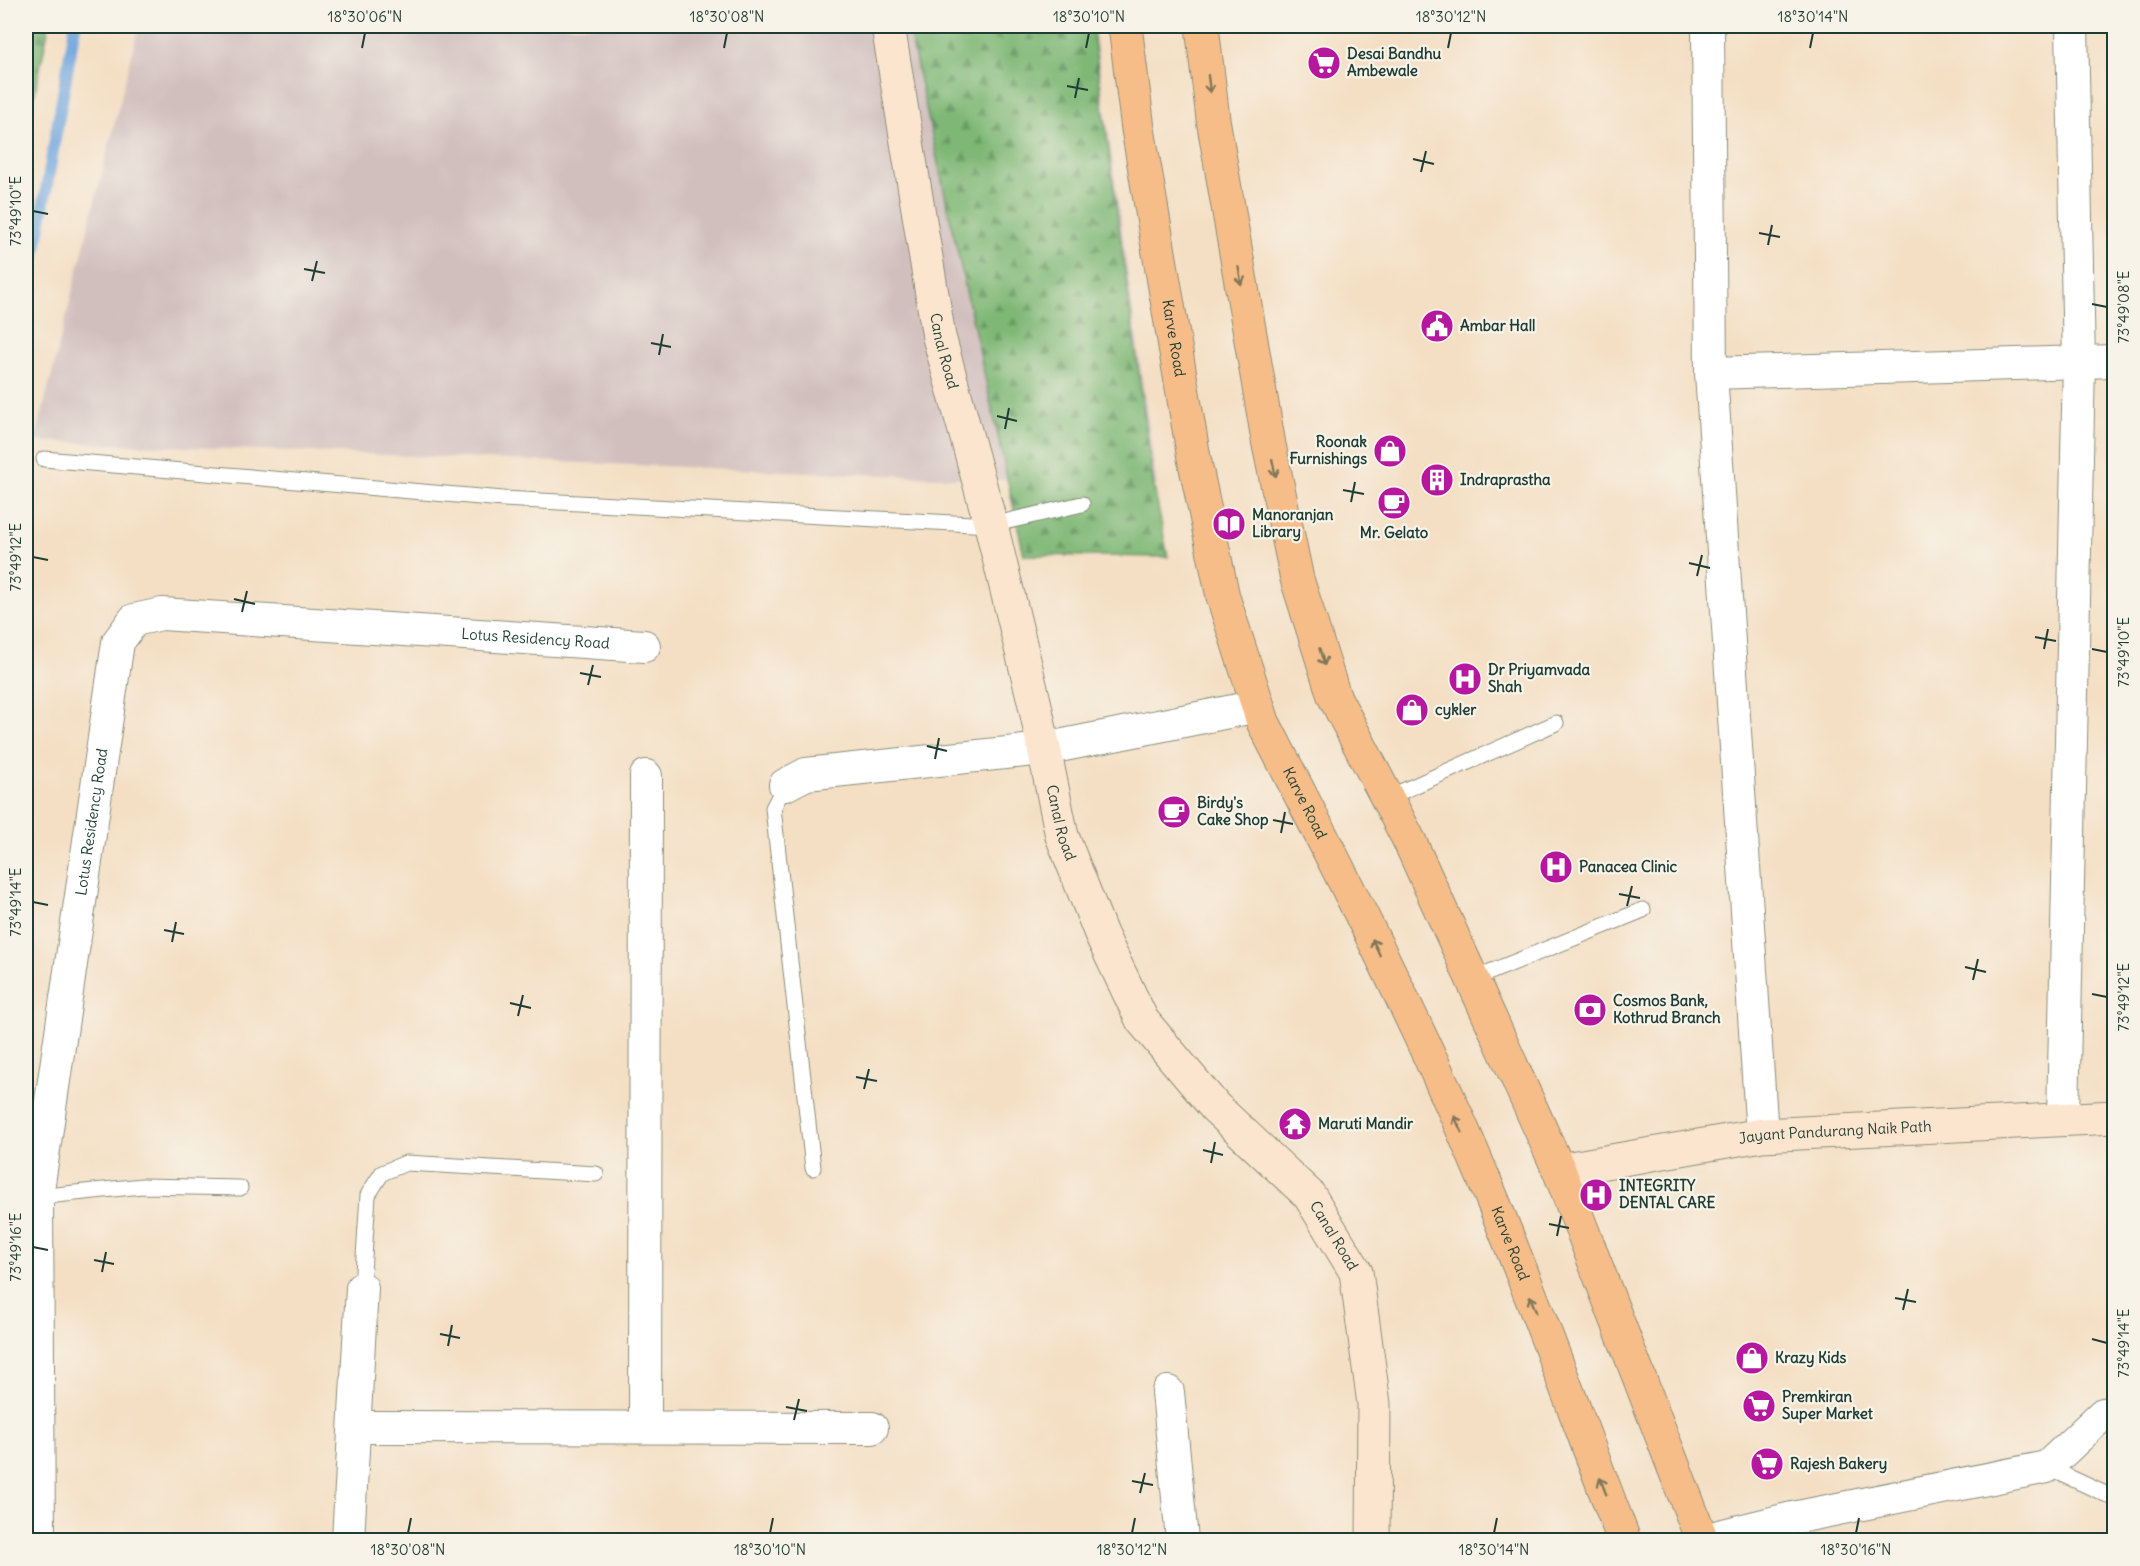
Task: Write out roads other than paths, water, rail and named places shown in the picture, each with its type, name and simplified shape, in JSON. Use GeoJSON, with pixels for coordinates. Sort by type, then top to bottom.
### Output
{"type":"FeatureCollection","features":[{"type":"Feature","properties":{"kind":"main road","name":"Karve Road"},"geometry":{"type":"LineString","coordinates":[[1125,26],[1138,129],[1194,458],[1223,597],[1257,706],[1390,977],[1493,1201],[1624,1540]]}},
{"type":"Feature","properties":{"kind":"main road"},"geometry":{"type":"LineString","coordinates":[[1202,26],[1213,119],[1259,387],[1297,579],[1334,696],[1387,798],[1473,979],[1559,1170],[1703,1540]]}},
{"type":"Feature","properties":{"kind":"street","name":"Canal Road"},"geometry":{"type":"LineString","coordinates":[[888,26],[939,337],[991,525],[1044,749],[1062,836],[1101,934],[1142,1020],[1215,1107],[1309,1195],[1356,1272],[1374,1404],[1373,1540]]}},
{"type":"Feature","properties":{"kind":"street"},"geometry":{"type":"LineString","coordinates":[[1708,26],[1711,373],[1762,1135]]}},
{"type":"Feature","properties":{"kind":"street"},"geometry":{"type":"LineString","coordinates":[[2063,1119],[2079,363],[2072,26]]}},
{"type":"Feature","properties":{"kind":"street"},"geometry":{"type":"LineString","coordinates":[[1711,373],[2115,361]]}},
{"type":"Feature","properties":{"kind":"street","name":"Lotus Residency Road"},"geometry":{"type":"LineString","coordinates":[[39,1540],[37,1197],[118,642],[134,620],[162,614],[644,646]]}},
{"type":"Feature","properties":{"kind":"street"},"geometry":{"type":"LineString","coordinates":[[785,785],[807,774],[1044,749],[1257,706]]}},
{"type":"Feature","properties":{"kind":"street"},"geometry":{"type":"LineString","coordinates":[[645,1427],[646,776]]}},
{"type":"Feature","properties":{"kind":"street","name":"Jayant Pandurang Naik Path"},"geometry":{"type":"LineString","coordinates":[[1559,1170],[1762,1135],[2115,1117]]}},
{"type":"Feature","properties":{"kind":"street"},"geometry":{"type":"LineString","coordinates":[[348,1540],[362,1288]]}},
{"type":"Feature","properties":{"kind":"street"},"geometry":{"type":"LineString","coordinates":[[1168,1392],[1182,1540]]}},
{"type":"Feature","properties":{"kind":"street"},"geometry":{"type":"LineString","coordinates":[[1703,1540],[1788,1519],[2047,1467],[2103,1413],[2115,1412]]}},
{"type":"Feature","properties":{"kind":"street"},"geometry":{"type":"LineString","coordinates":[[355,1426],[872,1428]]}},
{"type":"Feature","properties":{"kind":"lane"},"geometry":{"type":"LineString","coordinates":[[44,459],[503,499],[991,525],[1082,504]]}},
{"type":"Feature","properties":{"kind":"lane"},"geometry":{"type":"LineString","coordinates":[[1387,798],[1556,723]]}},
{"type":"Feature","properties":{"kind":"lane"},"geometry":{"type":"LineString","coordinates":[[785,785],[773,808],[813,1168]]}},
{"type":"Feature","properties":{"kind":"lane"},"geometry":{"type":"LineString","coordinates":[[1473,979],[1643,910]]}},
{"type":"Feature","properties":{"kind":"lane"},"geometry":{"type":"LineString","coordinates":[[362,1288],[368,1194],[382,1173],[406,1163],[596,1174]]}},
{"type":"Feature","properties":{"kind":"lane"},"geometry":{"type":"LineString","coordinates":[[37,1197],[142,1186],[240,1188]]}},
{"type":"Feature","properties":{"kind":"lane"},"geometry":{"type":"LineString","coordinates":[[2047,1467],[2115,1498]]}},
{"type":"Feature","properties":{"kind":"waterway"},"geometry":{"type":"LineString","coordinates":[[26,304],[75,26]]}},
{"type":"Feature","properties":{"kind":"place","name":"Desai Bandhu Ambewale"},"geometry":{"type":"Point","coordinates":[1324,63]}},
{"type":"Feature","properties":{"kind":"place","name":"Ambar Hall"},"geometry":{"type":"Point","coordinates":[1437,326]}},
{"type":"Feature","properties":{"kind":"place","name":"Roonak Furnishings"},"geometry":{"type":"Point","coordinates":[1390,451]}},
{"type":"Feature","properties":{"kind":"place","name":"Indraprastha"},"geometry":{"type":"Point","coordinates":[1437,480]}},
{"type":"Feature","properties":{"kind":"place","name":"Mr. Gelato"},"geometry":{"type":"Point","coordinates":[1394,503]}},
{"type":"Feature","properties":{"kind":"place","name":"Manoranjan Library"},"geometry":{"type":"Point","coordinates":[1229,524]}},
{"type":"Feature","properties":{"kind":"place","name":"Dr Priyamvada Shah"},"geometry":{"type":"Point","coordinates":[1465,679]}},
{"type":"Feature","properties":{"kind":"place","name":"cykler"},"geometry":{"type":"Point","coordinates":[1412,710]}},
{"type":"Feature","properties":{"kind":"place","name":"Birdy's Cake Shop"},"geometry":{"type":"Point","coordinates":[1174,812]}},
{"type":"Feature","properties":{"kind":"place","name":"Panacea Clinic"},"geometry":{"type":"Point","coordinates":[1556,867]}},
{"type":"Feature","properties":{"kind":"place","name":"Cosmos Bank, Kothrud Branch"},"geometry":{"type":"Point","coordinates":[1590,1010]}},
{"type":"Feature","properties":{"kind":"place","name":"Maruti Mandir"},"geometry":{"type":"Point","coordinates":[1295,1124]}},
{"type":"Feature","properties":{"kind":"place","name":"INTEGRITY DENTAL CARE"},"geometry":{"type":"Point","coordinates":[1596,1195]}},
{"type":"Feature","properties":{"kind":"place","name":"Krazy Kids"},"geometry":{"type":"Point","coordinates":[1752,1358]}},
{"type":"Feature","properties":{"kind":"place","name":"Premkiran Super Market"},"geometry":{"type":"Point","coordinates":[1759,1406]}},
{"type":"Feature","properties":{"kind":"place","name":"Rajesh Bakery"},"geometry":{"type":"Point","coordinates":[1767,1464]}}]}
